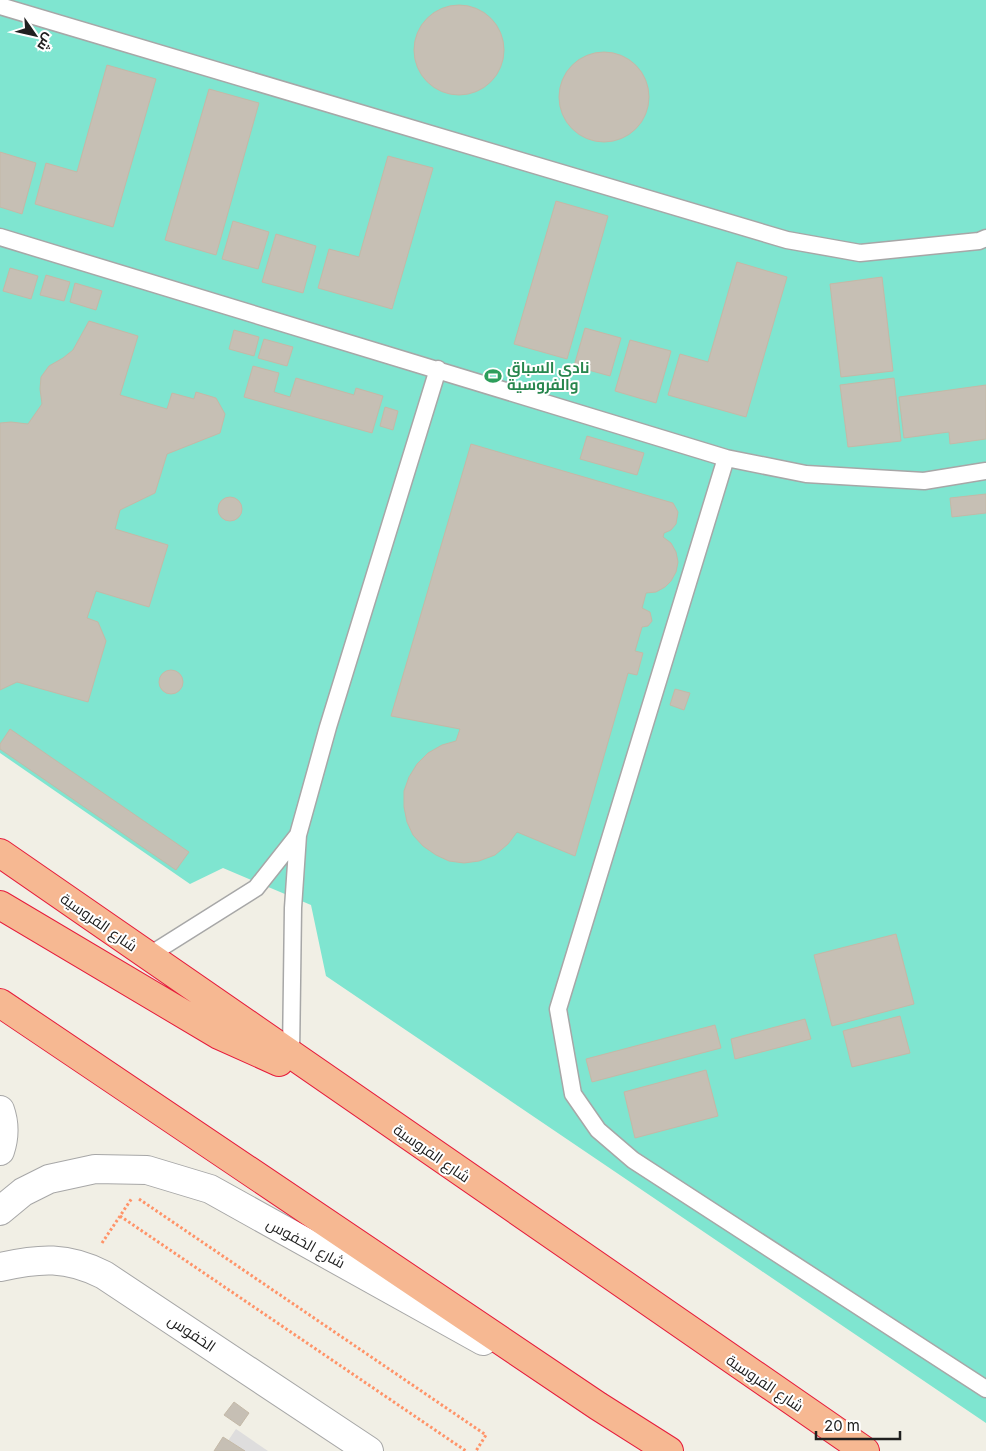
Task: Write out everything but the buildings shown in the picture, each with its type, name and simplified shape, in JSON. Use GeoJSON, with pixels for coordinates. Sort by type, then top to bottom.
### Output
{"type":"FeatureCollection","features":[{"type":"Feature","properties":{"kind":"highway","name":"شارع الفروسية"},"geometry":{"type":"LineString","coordinates":[[0,853],[865,1451]]}},
{"type":"Feature","properties":{"kind":"highway"},"geometry":{"type":"LineString","coordinates":[[0,905],[219,1035],[339,1089]]}},
{"type":"Feature","properties":{"kind":"highway"},"geometry":{"type":"LineString","coordinates":[[0,1003],[598,1406],[669,1451]]}},
{"type":"Feature","properties":{"kind":"street"},"geometry":{"type":"LineString","coordinates":[[0,1110],[4,1120],[5,1132],[0,1151]]}},
{"type":"Feature","properties":{"kind":"street","name":"شارع الخفوس"},"geometry":{"type":"LineString","coordinates":[[0,1211],[23,1192],[49,1179],[95,1169],[147,1170],[210,1189],[598,1406]]}},
{"type":"Feature","properties":{"kind":"street","name":"الخفوس"},"geometry":{"type":"LineString","coordinates":[[0,1267],[40,1260],[63,1261],[86,1266],[104,1275],[369,1451]]}},
{"type":"Feature","properties":{"kind":"lane"},"geometry":{"type":"LineString","coordinates":[[0,6],[787,240],[860,253],[979,241],[986,238]]}},
{"type":"Feature","properties":{"kind":"lane"},"geometry":{"type":"LineString","coordinates":[[0,237],[726,458],[806,474],[924,482],[986,471]]}},
{"type":"Feature","properties":{"kind":"lane"},"geometry":{"type":"LineString","coordinates":[[291,1055],[293,908],[298,835],[328,727],[438,369]]}},
{"type":"Feature","properties":{"kind":"lane"},"geometry":{"type":"LineString","coordinates":[[726,458],[558,1009],[573,1094],[598,1130],[633,1160],[986,1389]]}},
{"type":"Feature","properties":{"kind":"lane"},"geometry":{"type":"LineString","coordinates":[[148,956],[256,888],[298,835]]}},
{"type":"Feature","properties":{"kind":"path"},"geometry":{"type":"LineString","coordinates":[[86,1266],[134,1195],[486,1435],[476,1451]]}},
{"type":"Feature","properties":{"kind":"path"},"geometry":{"type":"LineString","coordinates":[[120,1216],[466,1451]]}},
{"type":"Feature","properties":{"kind":"shaded area","name":"نادي السباق والفروسية"},"geometry":{"type":"Polygon","coordinates":[[[0,0],[986,0],[986,1423],[326,976],[311,905],[223,868],[190,884],[0,753],[0,0]]]}},
{"type":"Feature","properties":{"kind":"shaded area"},"geometry":{"type":"Polygon","coordinates":[[[236,1429],[268,1451],[221,1451],[236,1429]]]}},
{"type":"Feature","properties":{"kind":"place","name":"نادي السباق والفروسية"},"geometry":{"type":"Point","coordinates":[493,376]}}]}
